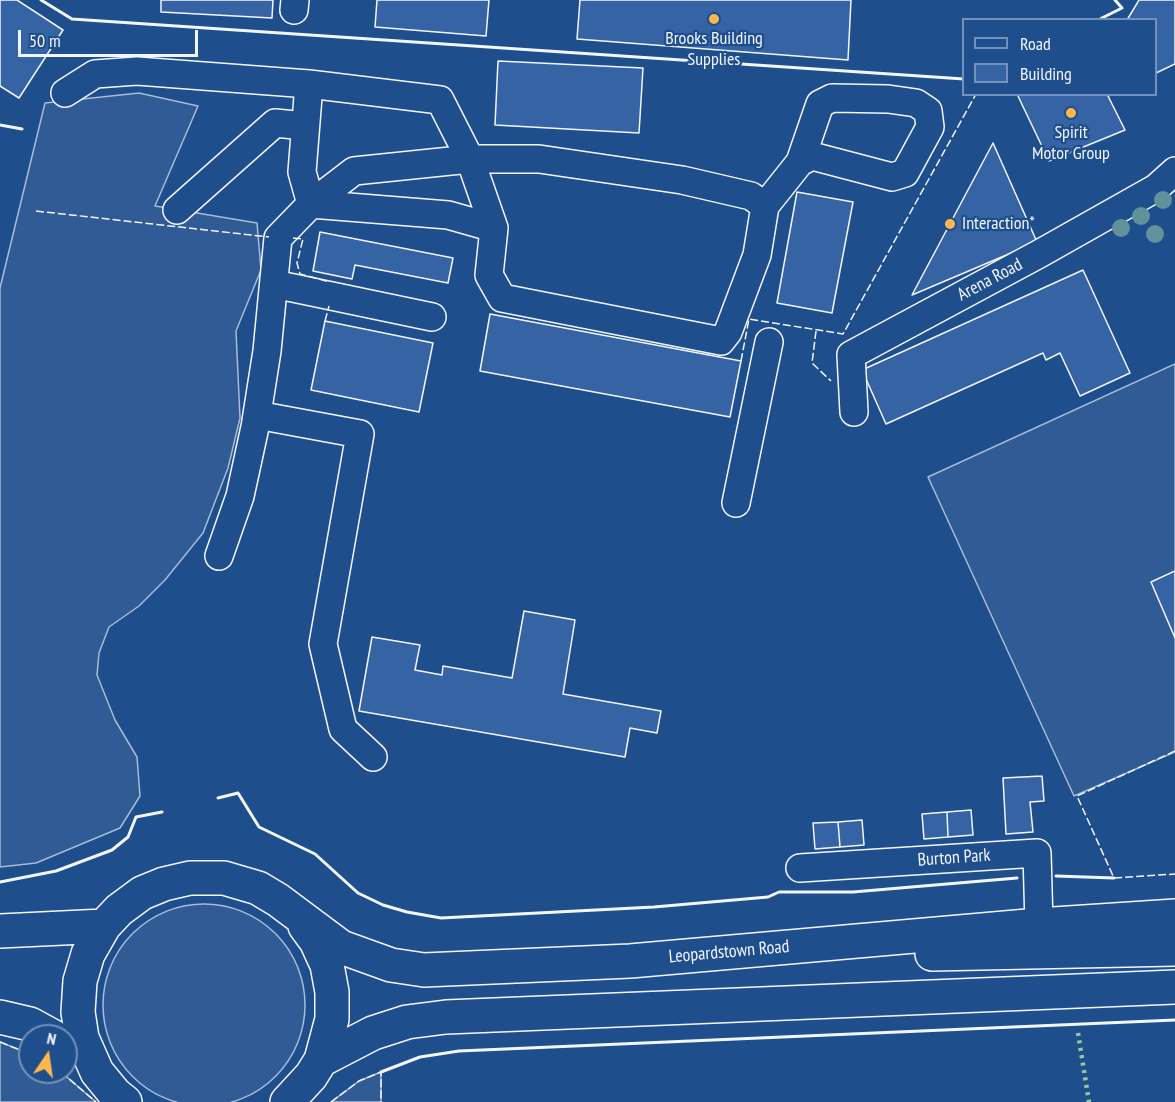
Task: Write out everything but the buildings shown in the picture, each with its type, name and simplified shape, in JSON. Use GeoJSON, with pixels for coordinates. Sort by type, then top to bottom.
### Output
{"type":"FeatureCollection","features":[{"type":"Feature","properties":{"kind":"highway","name":"Leopardstown Road"},"geometry":{"type":"LineString","coordinates":[[125,1102],[115,1094],[97,1072],[82,1038],[78,1001],[80,981],[88,954],[104,926],[119,910],[142,893],[164,884],[190,878],[224,878],[258,888],[278,900],[341,947],[391,965],[424,970],[630,961],[1039,925],[1175,916]]}},
{"type":"Feature","properties":{"kind":"highway","name":"Leopardstown Road"},"geometry":{"type":"LineString","coordinates":[[287,1102],[311,1076],[321,1060],[332,1020],[332,992],[327,964],[316,941],[297,915]]}},
{"type":"Feature","properties":{"kind":"highway"},"geometry":{"type":"LineString","coordinates":[[0,931],[104,926]]}},
{"type":"Feature","properties":{"kind":"highway"},"geometry":{"type":"LineString","coordinates":[[630,961],[1175,949]]}},
{"type":"Feature","properties":{"kind":"highway","name":"Leopardstown Road"},"geometry":{"type":"LineString","coordinates":[[321,1060],[373,1033],[407,1022],[446,1017],[1175,987]]}},
{"type":"Feature","properties":{"kind":"highway"},"geometry":{"type":"LineString","coordinates":[[0,1017],[30,1024]]}},
{"type":"Feature","properties":{"kind":"highway"},"geometry":{"type":"LineString","coordinates":[[78,1055],[97,1072]]}},
{"type":"Feature","properties":{"kind":"street"},"geometry":{"type":"LineString","coordinates":[[65,93],[95,74],[137,71],[309,84],[440,100],[470,159],[494,228],[489,275],[502,298],[721,341],[728,332],[757,255],[765,206],[800,162],[820,104],[832,98],[916,102],[928,111],[930,127],[905,173],[892,177],[812,156],[800,162]]}},
{"type":"Feature","properties":{"kind":"street"},"geometry":{"type":"LineString","coordinates":[[309,84],[302,172],[311,204]]}},
{"type":"Feature","properties":{"kind":"street"},"geometry":{"type":"LineString","coordinates":[[177,210],[275,123],[305,126]]}},
{"type":"Feature","properties":{"kind":"street"},"geometry":{"type":"LineString","coordinates":[[219,556],[240,496],[257,415],[278,238],[311,204],[354,171],[470,159],[538,159],[682,180],[751,196],[765,206]]}},
{"type":"Feature","properties":{"kind":"street","name":"Arena Road"},"geometry":{"type":"LineString","coordinates":[[854,412],[851,355],[1156,188],[1175,171]]}},
{"type":"Feature","properties":{"kind":"street"},"geometry":{"type":"LineString","coordinates":[[311,204],[448,215],[494,228]]}},
{"type":"Feature","properties":{"kind":"street"},"geometry":{"type":"LineString","coordinates":[[274,284],[432,316]]}},
{"type":"Feature","properties":{"kind":"street"},"geometry":{"type":"LineString","coordinates":[[736,503],[769,342]]}},
{"type":"Feature","properties":{"kind":"street"},"geometry":{"type":"LineString","coordinates":[[257,415],[360,434],[324,644],[343,729],[373,757]]}},
{"type":"Feature","properties":{"kind":"street","name":"Burton Park"},"geometry":{"type":"LineString","coordinates":[[800,868],[1037,853],[1039,925]]}},
{"type":"Feature","properties":{"kind":"shaded area"},"geometry":{"type":"Polygon","coordinates":[[[139,93],[198,106],[155,206],[257,223],[261,270],[236,331],[240,418],[228,468],[203,533],[165,580],[139,606],[109,627],[99,653],[97,675],[115,720],[137,757],[140,796],[120,828],[36,863],[0,867],[0,288],[45,103],[139,93]]]}},
{"type":"Feature","properties":{"kind":"shaded area"},"geometry":{"type":"Polygon","coordinates":[[[1175,364],[1175,752],[1074,796],[928,477],[1175,364]]]}},
{"type":"Feature","properties":{"kind":"shaded area"},"geometry":{"type":"Polygon","coordinates":[[[194,904],[214,904],[243,911],[276,933],[298,966],[305,995],[305,1015],[301,1034],[288,1061],[276,1077],[260,1089],[243,1099],[228,1103],[180,1103],[165,1099],[148,1089],[132,1077],[115,1053],[110,1044],[103,1015],[103,995],[110,966],[132,933],[165,911],[194,904]]]}},
{"type":"Feature","properties":{"kind":"shaded area"},"geometry":{"type":"Polygon","coordinates":[[[0,1042],[18,1049],[18,1084],[75,1084],[96,1102],[0,1102],[0,1042]]]}},
{"type":"Feature","properties":{"kind":"shaded area"},"geometry":{"type":"Polygon","coordinates":[[[381,1072],[381,1102],[331,1102],[359,1081],[381,1072]]]}},
{"type":"Feature","properties":{"kind":"hedge"},"geometry":{"type":"LineString","coordinates":[[1078,1033],[1089,1102]]}},
{"type":"Feature","properties":{"kind":"fence"},"geometry":{"type":"LineString","coordinates":[[741,361],[749,319],[843,334],[975,96]]}},
{"type":"Feature","properties":{"kind":"fence"},"geometry":{"type":"LineString","coordinates":[[36,211],[269,237]]}},
{"type":"Feature","properties":{"kind":"fence"},"geometry":{"type":"LineString","coordinates":[[293,238],[303,239],[297,263],[300,274],[330,282]]}},
{"type":"Feature","properties":{"kind":"fence"},"geometry":{"type":"LineString","coordinates":[[325,321],[329,306]]}},
{"type":"Feature","properties":{"kind":"fence"},"geometry":{"type":"LineString","coordinates":[[816,331],[812,363],[831,381]]}},
{"type":"Feature","properties":{"kind":"fence"},"geometry":{"type":"LineString","coordinates":[[1175,751],[1077,796],[1114,878],[1175,874]]}},
{"type":"Feature","properties":{"kind":"fence"},"geometry":{"type":"LineString","coordinates":[[0,1042],[18,1049]]}},
{"type":"Feature","properties":{"kind":"fence"},"geometry":{"type":"LineString","coordinates":[[331,1102],[359,1081],[381,1072],[381,1102]]}},
{"type":"Feature","properties":{"kind":"fence"},"geometry":{"type":"LineString","coordinates":[[75,1084],[96,1102]]}},
{"type":"Feature","properties":{"kind":"wall"},"geometry":{"type":"LineString","coordinates":[[41,0],[72,19],[962,79]]}},
{"type":"Feature","properties":{"kind":"wall"},"geometry":{"type":"LineString","coordinates":[[1102,18],[1122,8],[1115,0]]}},
{"type":"Feature","properties":{"kind":"wall"},"geometry":{"type":"LineString","coordinates":[[0,125],[22,129]]}},
{"type":"Feature","properties":{"kind":"wall"},"geometry":{"type":"LineString","coordinates":[[218,798],[238,793],[259,827],[315,854],[358,893],[383,905],[441,918],[654,907],[768,897],[779,892],[853,892],[1017,878]]}},
{"type":"Feature","properties":{"kind":"wall"},"geometry":{"type":"LineString","coordinates":[[0,882],[56,871],[112,850],[128,837],[136,817],[162,812]]}},
{"type":"Feature","properties":{"kind":"wall"},"geometry":{"type":"LineString","coordinates":[[1056,876],[1114,878]]}},
{"type":"Feature","properties":{"kind":"wall"},"geometry":{"type":"LineString","coordinates":[[381,1072],[420,1057],[459,1051],[1175,1020]]}},
{"type":"Feature","properties":{"kind":"place","name":"Brooks Building Supplies"},"geometry":{"type":"Point","coordinates":[714,19]}},
{"type":"Feature","properties":{"kind":"place","name":"Spirit Motor Group"},"geometry":{"type":"Point","coordinates":[1071,113]}},
{"type":"Feature","properties":{"kind":"place","name":"Interaction*"},"geometry":{"type":"Point","coordinates":[950,224]}}]}
